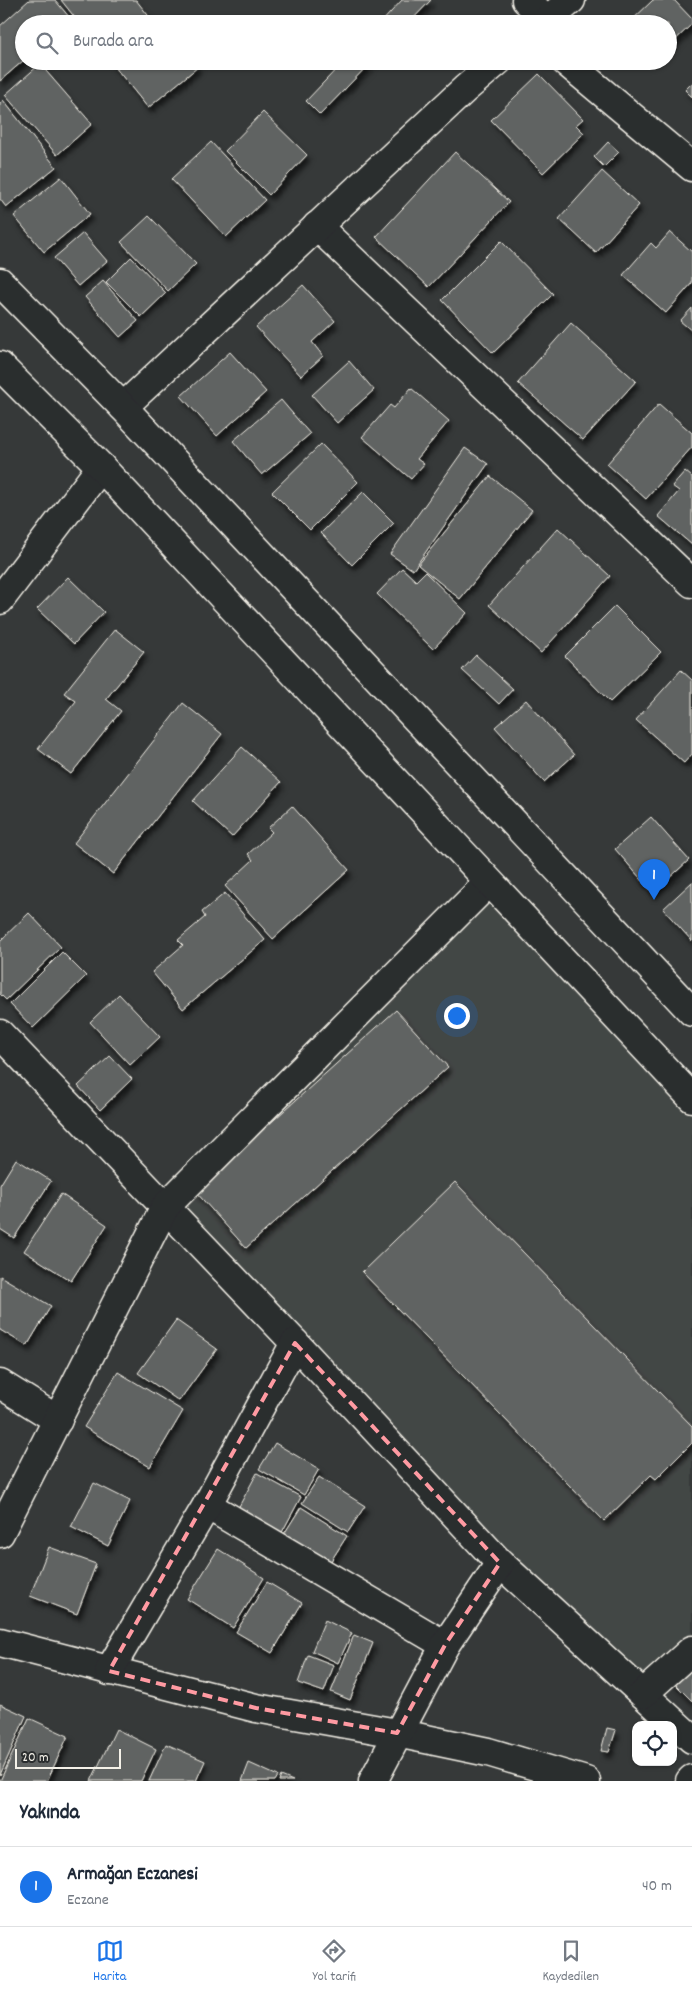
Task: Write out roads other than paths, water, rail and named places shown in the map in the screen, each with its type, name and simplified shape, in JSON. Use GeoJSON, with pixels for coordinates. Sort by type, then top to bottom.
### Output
{"type":"FeatureCollection","features":[{"type":"Feature","properties":{"kind":"street"},"geometry":{"type":"LineString","coordinates":[[526,0],[539,15]]}},
{"type":"Feature","properties":{"kind":"street"},"geometry":{"type":"LineString","coordinates":[[553,15],[571,0]]}},
{"type":"Feature","properties":{"kind":"street"},"geometry":{"type":"LineString","coordinates":[[123,407],[487,70]]}},
{"type":"Feature","properties":{"kind":"street"},"geometry":{"type":"LineString","coordinates":[[576,70],[692,166]]}},
{"type":"Feature","properties":{"kind":"street"},"geometry":{"type":"LineString","coordinates":[[317,226],[692,583]]}},
{"type":"Feature","properties":{"kind":"street"},"geometry":{"type":"LineString","coordinates":[[0,282],[123,407],[692,1012]]}},
{"type":"Feature","properties":{"kind":"street"},"geometry":{"type":"LineString","coordinates":[[0,366],[101,467],[692,1098]]}},
{"type":"Feature","properties":{"kind":"street"},"geometry":{"type":"LineString","coordinates":[[0,600],[101,467]]}},
{"type":"Feature","properties":{"kind":"street"},"geometry":{"type":"LineString","coordinates":[[0,1533],[165,1207],[489,882]]}},
{"type":"Feature","properties":{"kind":"street"},"geometry":{"type":"LineString","coordinates":[[0,1034],[295,1343],[500,1563],[692,1739]]}},
{"type":"Feature","properties":{"kind":"street"},"geometry":{"type":"LineString","coordinates":[[109,1671],[206,1505],[295,1343]]}},
{"type":"Feature","properties":{"kind":"street"},"geometry":{"type":"LineString","coordinates":[[0,1384],[58,1420]]}},
{"type":"Feature","properties":{"kind":"street"},"geometry":{"type":"LineString","coordinates":[[206,1505],[445,1645]]}},
{"type":"Feature","properties":{"kind":"street"},"geometry":{"type":"LineString","coordinates":[[373,1781],[445,1645],[500,1563]]}},
{"type":"Feature","properties":{"kind":"street"},"geometry":{"type":"LineString","coordinates":[[0,1642],[256,1708],[397,1733],[488,1752],[586,1781]]}},
{"type":"Feature","properties":{"kind":"street"},"geometry":{"type":"LineString","coordinates":[[643,1694],[692,1650]]}},
{"type":"Feature","properties":{"kind":"place","name":"Armağan Eczanesi"},"geometry":{"type":"Point","coordinates":[654,900]}}]}
